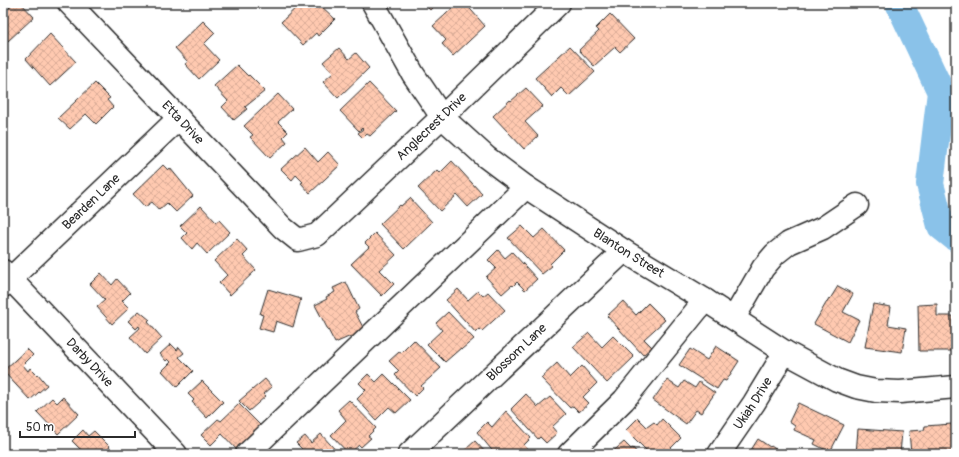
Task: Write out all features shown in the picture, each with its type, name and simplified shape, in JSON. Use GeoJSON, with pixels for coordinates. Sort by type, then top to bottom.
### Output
{"type":"FeatureCollection","features":[{"type":"Feature","properties":{"kind":"street","name":"Etta Drive"},"geometry":{"type":"LineString","coordinates":[[69,3],[283,228],[298,240]]}},
{"type":"Feature","properties":{"kind":"street","name":"Blanton Street"},"geometry":{"type":"LineString","coordinates":[[373,3],[413,74],[442,117],[486,157],[526,187],[624,251],[734,318],[785,352],[837,380],[856,387],[876,391],[900,392],[956,387]]}},
{"type":"Feature","properties":{"kind":"street","name":"Anglecrest Drive"},"geometry":{"type":"LineString","coordinates":[[298,240],[317,235],[560,3]]}},
{"type":"Feature","properties":{"kind":"street","name":"Bearden Lane"},"geometry":{"type":"LineString","coordinates":[[5,278],[179,118]]}},
{"type":"Feature","properties":{"kind":"street"},"geometry":{"type":"LineString","coordinates":[[247,454],[526,187]]}},
{"type":"Feature","properties":{"kind":"street"},"geometry":{"type":"LineString","coordinates":[[734,318],[763,268],[775,254],[789,243],[823,228],[857,205]]}},
{"type":"Feature","properties":{"kind":"street","name":"Blossom Lane"},"geometry":{"type":"LineString","coordinates":[[409,454],[624,251]]}},
{"type":"Feature","properties":{"kind":"street","name":"Darby Drive"},"geometry":{"type":"LineString","coordinates":[[5,278],[176,454]]}},
{"type":"Feature","properties":{"kind":"street"},"geometry":{"type":"LineString","coordinates":[[569,454],[624,400],[705,300]]}},
{"type":"Feature","properties":{"kind":"street","name":"Ukiah Drive"},"geometry":{"type":"LineString","coordinates":[[719,454],[785,352]]}},
{"type":"Feature","properties":{"kind":"building"},"geometry":{"type":"Polygon","coordinates":[[[3,3],[9,8],[14,3],[21,3],[34,17],[8,41],[3,36],[3,3]]]}},
{"type":"Feature","properties":{"kind":"building"},"geometry":{"type":"Polygon","coordinates":[[[301,3],[318,3],[335,19],[318,36],[316,33],[303,45],[281,22],[301,3]]]}},
{"type":"Feature","properties":{"kind":"building"},"geometry":{"type":"Polygon","coordinates":[[[423,3],[437,3],[430,10],[423,3]]]}},
{"type":"Feature","properties":{"kind":"building"},"geometry":{"type":"Polygon","coordinates":[[[458,3],[465,3],[485,26],[453,56],[442,44],[446,40],[433,26],[458,3]]]}},
{"type":"Feature","properties":{"kind":"building"},"geometry":{"type":"Polygon","coordinates":[[[610,14],[634,39],[620,52],[615,47],[594,66],[579,50],[599,31],[596,28],[610,14]]]}},
{"type":"Feature","properties":{"kind":"building"},"geometry":{"type":"Polygon","coordinates":[[[203,21],[215,33],[204,44],[219,60],[199,79],[185,64],[188,62],[175,48],[203,21]]]}},
{"type":"Feature","properties":{"kind":"building"},"geometry":{"type":"Polygon","coordinates":[[[50,34],[76,62],[50,86],[26,59],[50,34]]]}},
{"type":"Feature","properties":{"kind":"building"},"geometry":{"type":"Polygon","coordinates":[[[570,46],[595,72],[569,96],[561,88],[552,97],[535,78],[570,46]]]}},
{"type":"Feature","properties":{"kind":"building"},"geometry":{"type":"Polygon","coordinates":[[[339,48],[349,59],[356,53],[369,68],[338,98],[323,82],[333,73],[323,62],[339,48]]]}},
{"type":"Feature","properties":{"kind":"building"},"geometry":{"type":"Polygon","coordinates":[[[237,65],[265,91],[245,107],[247,109],[234,120],[222,107],[228,101],[214,86],[237,65]]]}},
{"type":"Feature","properties":{"kind":"building"},"geometry":{"type":"Polygon","coordinates":[[[95,83],[110,98],[107,100],[113,107],[96,124],[86,114],[70,129],[58,118],[95,83]]]}},
{"type":"Feature","properties":{"kind":"building"},"geometry":{"type":"Polygon","coordinates":[[[369,83],[396,111],[370,136],[367,134],[363,138],[358,133],[363,129],[362,128],[359,131],[340,111],[369,83]]]}},
{"type":"Feature","properties":{"kind":"building"},"geometry":{"type":"Polygon","coordinates":[[[526,88],[543,106],[525,122],[538,136],[524,149],[493,116],[510,100],[511,101],[526,88]]]}},
{"type":"Feature","properties":{"kind":"building"},"geometry":{"type":"Polygon","coordinates":[[[278,94],[292,109],[278,122],[288,132],[283,137],[287,142],[270,158],[250,137],[253,135],[244,126],[278,94]]]}},
{"type":"Feature","properties":{"kind":"building"},"geometry":{"type":"Polygon","coordinates":[[[305,147],[318,162],[328,152],[340,165],[310,193],[301,183],[303,182],[296,175],[292,180],[281,169],[305,147]]]}},
{"type":"Feature","properties":{"kind":"building"},"geometry":{"type":"Polygon","coordinates":[[[452,161],[482,194],[468,207],[457,195],[440,211],[418,188],[437,170],[440,173],[452,161]]]}},
{"type":"Feature","properties":{"kind":"building"},"geometry":{"type":"Polygon","coordinates":[[[163,165],[168,170],[170,168],[193,196],[176,212],[167,203],[159,210],[152,202],[145,207],[133,194],[163,165]]]}},
{"type":"Feature","properties":{"kind":"building"},"geometry":{"type":"Polygon","coordinates":[[[410,198],[432,222],[404,249],[380,224],[400,205],[401,206],[410,198]]]}},
{"type":"Feature","properties":{"kind":"building"},"geometry":{"type":"Polygon","coordinates":[[[201,206],[216,222],[219,220],[230,232],[207,254],[197,243],[192,249],[182,238],[187,233],[180,226],[201,206]]]}},
{"type":"Feature","properties":{"kind":"building"},"geometry":{"type":"Polygon","coordinates":[[[522,226],[534,238],[544,229],[564,250],[550,264],[552,266],[542,274],[508,238],[522,226]]]}},
{"type":"Feature","properties":{"kind":"building"},"geometry":{"type":"Polygon","coordinates":[[[375,233],[396,255],[380,270],[394,284],[382,296],[351,264],[369,247],[365,243],[375,233]]]}},
{"type":"Feature","properties":{"kind":"building"},"geometry":{"type":"Polygon","coordinates":[[[237,239],[248,251],[243,256],[256,270],[230,295],[219,283],[227,275],[214,261],[237,239]]]}},
{"type":"Feature","properties":{"kind":"building"},"geometry":{"type":"Polygon","coordinates":[[[498,250],[505,258],[512,252],[537,279],[525,290],[517,282],[502,294],[486,277],[496,268],[488,260],[498,250]]]}},
{"type":"Feature","properties":{"kind":"building"},"geometry":{"type":"Polygon","coordinates":[[[101,273],[112,285],[117,279],[130,293],[122,301],[129,308],[112,324],[97,307],[105,300],[90,284],[101,273]]]}},
{"type":"Feature","properties":{"kind":"building"},"geometry":{"type":"Polygon","coordinates":[[[346,282],[359,309],[355,312],[366,333],[353,340],[351,336],[335,343],[315,305],[327,299],[326,297],[335,292],[333,288],[346,282]]]}},
{"type":"Feature","properties":{"kind":"building"},"geometry":{"type":"Polygon","coordinates":[[[838,286],[853,294],[843,312],[859,320],[848,342],[814,324],[829,298],[830,299],[838,286]]]}},
{"type":"Feature","properties":{"kind":"building"},"geometry":{"type":"Polygon","coordinates":[[[268,289],[301,299],[293,327],[276,321],[273,332],[259,328],[263,315],[260,314],[268,289]]]}},
{"type":"Feature","properties":{"kind":"building"},"geometry":{"type":"Polygon","coordinates":[[[458,289],[468,300],[478,291],[483,296],[488,292],[505,310],[482,331],[480,329],[476,333],[446,300],[458,289]]]}},
{"type":"Feature","properties":{"kind":"building"},"geometry":{"type":"Polygon","coordinates":[[[623,301],[636,315],[648,303],[665,320],[644,339],[652,347],[643,355],[607,316],[623,301]]]}},
{"type":"Feature","properties":{"kind":"building"},"geometry":{"type":"Polygon","coordinates":[[[873,304],[891,307],[888,325],[906,328],[902,352],[865,347],[873,304]]]}},
{"type":"Feature","properties":{"kind":"building"},"geometry":{"type":"Polygon","coordinates":[[[937,304],[937,316],[953,316],[953,327],[956,327],[956,351],[919,351],[918,305],[937,304]]]}},
{"type":"Feature","properties":{"kind":"building"},"geometry":{"type":"Polygon","coordinates":[[[139,311],[150,320],[148,322],[162,338],[145,354],[130,337],[140,328],[139,326],[136,329],[128,321],[139,311]]]}},
{"type":"Feature","properties":{"kind":"building"},"geometry":{"type":"Polygon","coordinates":[[[448,312],[474,339],[445,362],[427,344],[442,330],[436,323],[448,312]]]}},
{"type":"Feature","properties":{"kind":"building"},"geometry":{"type":"Polygon","coordinates":[[[589,333],[602,347],[613,336],[634,357],[607,383],[573,347],[589,333]]]}},
{"type":"Feature","properties":{"kind":"building"},"geometry":{"type":"Polygon","coordinates":[[[414,340],[441,368],[421,386],[423,388],[415,396],[395,375],[399,371],[389,361],[399,352],[401,353],[414,340]]]}},
{"type":"Feature","properties":{"kind":"building"},"geometry":{"type":"Polygon","coordinates":[[[171,344],[177,350],[179,347],[184,353],[179,357],[193,371],[177,387],[162,371],[171,362],[168,359],[166,361],[160,354],[171,344]]]}},
{"type":"Feature","properties":{"kind":"building"},"geometry":{"type":"Polygon","coordinates":[[[716,346],[739,361],[726,381],[723,380],[717,389],[679,365],[690,349],[707,360],[716,346]]]}},
{"type":"Feature","properties":{"kind":"building"},"geometry":{"type":"Polygon","coordinates":[[[27,349],[33,355],[23,365],[28,371],[30,368],[37,375],[38,374],[47,385],[30,400],[3,371],[27,349]]]}},
{"type":"Feature","properties":{"kind":"building"},"geometry":{"type":"Polygon","coordinates":[[[557,363],[570,378],[582,366],[597,383],[583,397],[589,403],[579,412],[573,406],[570,408],[541,378],[557,363]]]}},
{"type":"Feature","properties":{"kind":"building"},"geometry":{"type":"Polygon","coordinates":[[[368,374],[376,382],[384,374],[410,400],[396,413],[389,407],[376,420],[357,399],[366,390],[359,383],[368,374]]]}},
{"type":"Feature","properties":{"kind":"building"},"geometry":{"type":"Polygon","coordinates":[[[265,379],[272,387],[264,394],[266,396],[249,411],[239,401],[265,379]]]}},
{"type":"Feature","properties":{"kind":"building"},"geometry":{"type":"Polygon","coordinates":[[[667,380],[679,388],[684,381],[695,388],[699,382],[715,393],[701,413],[696,410],[686,424],[653,400],[667,380]]]}},
{"type":"Feature","properties":{"kind":"building"},"geometry":{"type":"Polygon","coordinates":[[[202,381],[223,402],[207,418],[192,402],[194,400],[188,394],[202,381]]]}},
{"type":"Feature","properties":{"kind":"building"},"geometry":{"type":"Polygon","coordinates":[[[526,394],[538,407],[550,397],[566,414],[552,427],[557,433],[546,443],[540,437],[538,439],[511,409],[526,394]]]}},
{"type":"Feature","properties":{"kind":"building"},"geometry":{"type":"Polygon","coordinates":[[[63,397],[79,414],[58,434],[37,412],[52,398],[57,403],[63,397]]]}},
{"type":"Feature","properties":{"kind":"building"},"geometry":{"type":"Polygon","coordinates":[[[349,400],[376,428],[368,436],[371,438],[361,447],[359,445],[349,454],[331,435],[346,420],[338,410],[349,400]]]}},
{"type":"Feature","properties":{"kind":"building"},"geometry":{"type":"Polygon","coordinates":[[[798,403],[844,425],[830,452],[814,444],[816,440],[794,430],[795,426],[789,422],[798,403]]]}},
{"type":"Feature","properties":{"kind":"building"},"geometry":{"type":"Polygon","coordinates":[[[239,404],[261,426],[237,450],[222,434],[211,445],[201,435],[218,419],[221,421],[239,404]]]}},
{"type":"Feature","properties":{"kind":"building"},"geometry":{"type":"Polygon","coordinates":[[[506,411],[531,438],[524,445],[531,453],[530,454],[495,454],[477,432],[487,422],[492,427],[506,411]]]}},
{"type":"Feature","properties":{"kind":"building"},"geometry":{"type":"Polygon","coordinates":[[[638,418],[647,427],[654,422],[657,425],[662,419],[681,438],[665,454],[650,454],[626,430],[638,418]]]}},
{"type":"Feature","properties":{"kind":"building"},"geometry":{"type":"Polygon","coordinates":[[[952,424],[954,451],[911,454],[909,431],[924,430],[925,426],[952,424]]]}},
{"type":"Feature","properties":{"kind":"building"},"geometry":{"type":"Polygon","coordinates":[[[858,429],[902,432],[900,454],[856,454],[858,429]]]}},
{"type":"Feature","properties":{"kind":"building"},"geometry":{"type":"Polygon","coordinates":[[[83,430],[88,436],[94,431],[110,447],[102,454],[80,454],[79,453],[82,451],[72,441],[83,430]]]}},
{"type":"Feature","properties":{"kind":"building"},"geometry":{"type":"Polygon","coordinates":[[[321,434],[339,454],[300,454],[304,451],[296,443],[305,436],[311,443],[321,434]]]}},
{"type":"Feature","properties":{"kind":"building"},"geometry":{"type":"Polygon","coordinates":[[[758,439],[783,454],[757,454],[751,450],[758,439]]]}},
{"type":"Feature","properties":{"kind":"building"},"geometry":{"type":"Polygon","coordinates":[[[475,441],[487,454],[465,454],[468,451],[466,449],[475,441]]]}},
{"type":"Feature","properties":{"kind":"building"},"geometry":{"type":"Polygon","coordinates":[[[624,442],[631,449],[633,448],[638,454],[610,454],[624,442]]]}},
{"type":"Feature","properties":{"kind":"waterway"},"geometry":{"type":"LineString","coordinates":[[899,3],[941,92],[930,184],[941,226],[956,238]]}}]}
